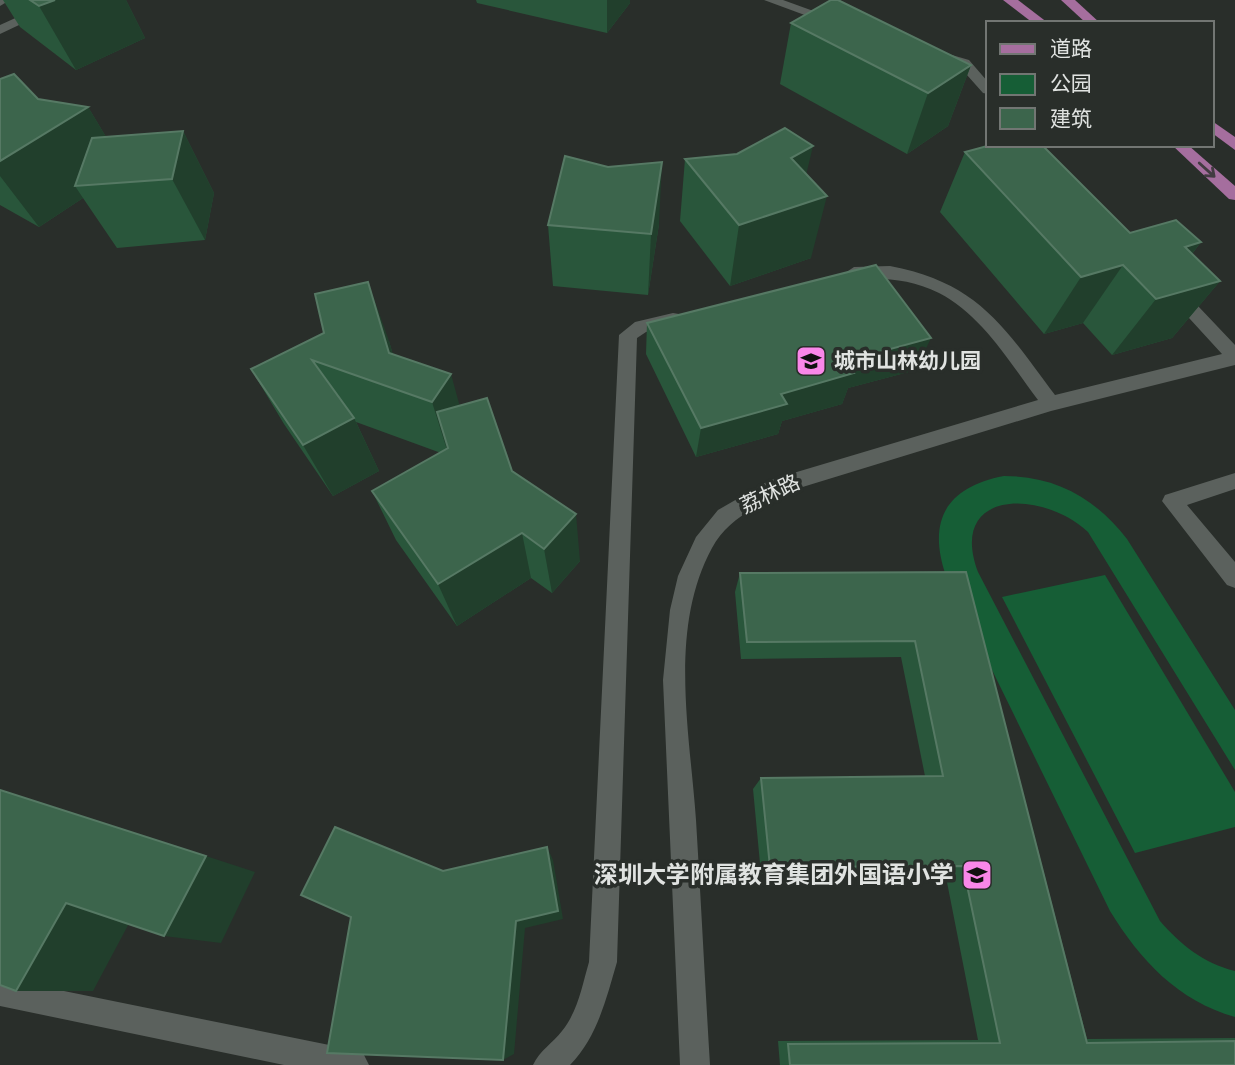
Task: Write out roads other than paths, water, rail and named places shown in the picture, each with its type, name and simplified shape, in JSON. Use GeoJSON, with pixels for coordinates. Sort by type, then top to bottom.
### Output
{"type":"FeatureCollection","features":[{"type":"Feature","properties":{"kind":"main road"},"geometry":{"type":"LineString","coordinates":[[1009,0],[1039,20]]}},
{"type":"Feature","properties":{"kind":"main road"},"geometry":{"type":"LineString","coordinates":[[1017,0],[1039,20]]}},
{"type":"Feature","properties":{"kind":"main road"},"geometry":{"type":"LineString","coordinates":[[1069,1],[1092,21]]}},
{"type":"Feature","properties":{"kind":"main road"},"geometry":{"type":"LineString","coordinates":[[1214,127],[1235,145]]}},
{"type":"Feature","properties":{"kind":"main road"},"geometry":{"type":"LineString","coordinates":[[1181,147],[1235,195]]}},
{"type":"Feature","properties":{"kind":"street"},"geometry":{"type":"LineString","coordinates":[[0,30],[66,0]]}},
{"type":"Feature","properties":{"kind":"street"},"geometry":{"type":"LineString","coordinates":[[770,0],[847,25]]}},
{"type":"Feature","properties":{"kind":"street"},"geometry":{"type":"LineString","coordinates":[[925,51],[964,63],[986,88]]}},
{"type":"Feature","properties":{"kind":"street"},"geometry":{"type":"LineString","coordinates":[[834,277],[891,271],[941,285],[965,300],[990,327],[1051,404]]}},
{"type":"Feature","properties":{"kind":"street"},"geometry":{"type":"LineString","coordinates":[[1160,277],[1235,358]]}},
{"type":"Feature","properties":{"kind":"street"},"geometry":{"type":"LineString","coordinates":[[548,1065],[568,1050],[584,1024],[603,962],[628,335],[642,327],[693,314]]}},
{"type":"Feature","properties":{"kind":"street","name":"荔林路"},"geometry":{"type":"LineString","coordinates":[[695,1065],[675,666],[684,593],[705,541],[721,520],[745,501],[777,486],[1051,404],[1235,358]]}},
{"type":"Feature","properties":{"kind":"street"},"geometry":{"type":"LineString","coordinates":[[1235,481],[1172,501],[1235,578]]}},
{"type":"Feature","properties":{"kind":"street"},"geometry":{"type":"LineString","coordinates":[[0,992],[354,1065]]}},
{"type":"Feature","properties":{"kind":"place","name":"城市山林幼儿园"},"geometry":{"type":"Point","coordinates":[811,361]}},
{"type":"Feature","properties":{"kind":"place","name":"深圳大学附属教育集团外国语小学"},"geometry":{"type":"Point","coordinates":[977,875]}}]}
